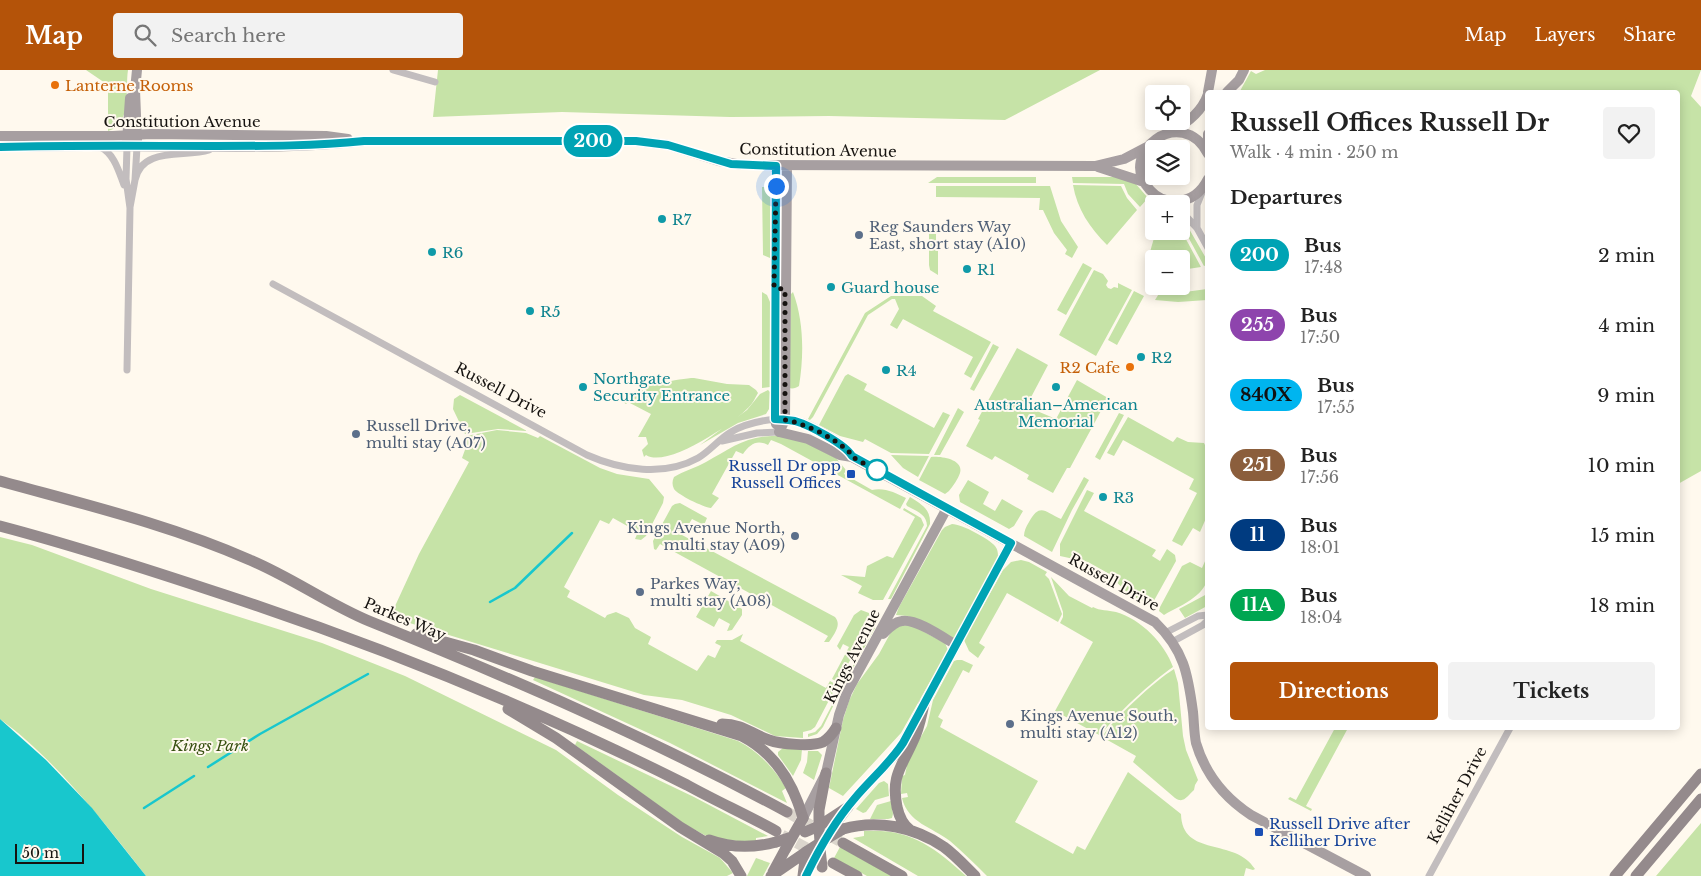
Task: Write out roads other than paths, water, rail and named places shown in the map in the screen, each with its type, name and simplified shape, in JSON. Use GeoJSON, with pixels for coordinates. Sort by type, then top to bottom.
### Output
{"type":"FeatureCollection","features":[{"type":"Feature","properties":{"kind":"main road","name":"Parkes Way"},"geometry":{"type":"LineString","coordinates":[[0,481],[221,547],[265,566],[354,614],[521,683],[633,735],[787,812]]}},
{"type":"Feature","properties":{"kind":"main road"},"geometry":{"type":"LineString","coordinates":[[0,526],[162,573],[275,611],[459,681],[546,718],[640,762],[780,841]]}},
{"type":"Feature","properties":{"kind":"main road"},"geometry":{"type":"LineString","coordinates":[[381,625],[456,644],[742,736],[762,749],[775,762],[792,786],[803,811],[805,832],[815,862]]}},
{"type":"Feature","properties":{"kind":"main road"},"geometry":{"type":"LineString","coordinates":[[459,681],[551,734],[727,857],[741,876]]}},
{"type":"Feature","properties":{"kind":"main road"},"geometry":{"type":"LineString","coordinates":[[924,704],[916,735],[899,770],[894,787],[900,817],[905,825],[945,848],[976,876]]}},
{"type":"Feature","properties":{"kind":"main road"},"geometry":{"type":"LineString","coordinates":[[708,724],[737,725],[769,740],[805,744],[822,742],[836,728]]}},
{"type":"Feature","properties":{"kind":"main road"},"geometry":{"type":"LineString","coordinates":[[804,876],[815,862],[829,823],[826,773]]}},
{"type":"Feature","properties":{"kind":"main road"},"geometry":{"type":"LineString","coordinates":[[1615,876],[1701,774]]}},
{"type":"Feature","properties":{"kind":"main road"},"geometry":{"type":"LineString","coordinates":[[1636,876],[1701,799]]}},
{"type":"Feature","properties":{"kind":"main road"},"geometry":{"type":"LineString","coordinates":[[792,837],[829,823],[848,807]]}},
{"type":"Feature","properties":{"kind":"main road","name":"Kings Avenue"},"geometry":{"type":"LineString","coordinates":[[771,876],[780,841],[792,837],[803,811]]}},
{"type":"Feature","properties":{"kind":"main road"},"geometry":{"type":"LineString","coordinates":[[829,823],[857,826],[879,825],[912,830]]}},
{"type":"Feature","properties":{"kind":"main road"},"geometry":{"type":"LineString","coordinates":[[815,862],[829,823]]}},
{"type":"Feature","properties":{"kind":"main road"},"geometry":{"type":"LineString","coordinates":[[689,832],[712,841],[733,846],[754,846],[780,841]]}},
{"type":"Feature","properties":{"kind":"main road"},"geometry":{"type":"LineString","coordinates":[[843,843],[902,876]]}},
{"type":"Feature","properties":{"kind":"main road"},"geometry":{"type":"LineString","coordinates":[[771,876],[815,862],[857,876]]}},
{"type":"Feature","properties":{"kind":"street"},"geometry":{"type":"LineString","coordinates":[[132,70],[132,147],[135,180]]}},
{"type":"Feature","properties":{"kind":"street"},"geometry":{"type":"LineString","coordinates":[[132,135],[137,70]]}},
{"type":"Feature","properties":{"kind":"street"},"geometry":{"type":"LineString","coordinates":[[393,70],[435,82]]}},
{"type":"Feature","properties":{"kind":"street"},"geometry":{"type":"LineString","coordinates":[[1209,90],[1212,70]]}},
{"type":"Feature","properties":{"kind":"street"},"geometry":{"type":"LineString","coordinates":[[1229,90],[1239,80],[1244,70]]}},
{"type":"Feature","properties":{"kind":"street","name":"Constitution Avenue"},"geometry":{"type":"LineString","coordinates":[[1153,140],[1182,125],[1195,114],[1205,100]]}},
{"type":"Feature","properties":{"kind":"street"},"geometry":{"type":"LineString","coordinates":[[1167,133],[1179,132],[1190,135],[1205,149]]}},
{"type":"Feature","properties":{"kind":"street","name":"Constitution Avenue"},"geometry":{"type":"LineString","coordinates":[[0,136],[326,136],[364,141]]}},
{"type":"Feature","properties":{"kind":"street","name":"Constitution Avenue"},"geometry":{"type":"LineString","coordinates":[[0,147],[324,145],[364,141],[636,141],[668,145],[731,164],[776,166],[1095,166],[1124,159],[1145,148]]}},
{"type":"Feature","properties":{"kind":"street"},"geometry":{"type":"LineString","coordinates":[[90,145],[102,148],[108,153],[117,169],[130,208]]}},
{"type":"Feature","properties":{"kind":"street"},"geometry":{"type":"LineString","coordinates":[[128,370],[130,208],[137,174],[142,165],[150,160],[171,154],[202,152],[216,146]]}},
{"type":"Feature","properties":{"kind":"street"},"geometry":{"type":"LineString","coordinates":[[126,193],[132,147]]}},
{"type":"Feature","properties":{"kind":"street"},"geometry":{"type":"LineString","coordinates":[[1145,152],[1141,161],[1141,172],[1144,182],[1156,195]]}},
{"type":"Feature","properties":{"kind":"street"},"geometry":{"type":"LineString","coordinates":[[776,166],[785,286],[779,432]]}},
{"type":"Feature","properties":{"kind":"street"},"geometry":{"type":"LineString","coordinates":[[780,419],[774,287],[787,166]]}},
{"type":"Feature","properties":{"kind":"street","name":"Constitution Avenue"},"geometry":{"type":"LineString","coordinates":[[1095,166],[1144,182]]}},
{"type":"Feature","properties":{"kind":"street"},"geometry":{"type":"LineString","coordinates":[[1190,197],[1198,192],[1205,183]]}},
{"type":"Feature","properties":{"kind":"street"},"geometry":{"type":"LineString","coordinates":[[1197,228],[1197,205],[1205,185]]}},
{"type":"Feature","properties":{"kind":"street"},"geometry":{"type":"LineString","coordinates":[[1190,221],[1197,228],[1205,243]]}},
{"type":"Feature","properties":{"kind":"street","name":"Russell Drive"},"geometry":{"type":"LineString","coordinates":[[273,284],[588,455],[608,464],[638,470],[666,468],[693,460],[722,441],[731,432],[743,426],[758,421],[780,419],[795,421],[811,428],[839,444],[850,452],[852,456]]}},
{"type":"Feature","properties":{"kind":"street"},"geometry":{"type":"LineString","coordinates":[[774,287],[785,286]]}},
{"type":"Feature","properties":{"kind":"street","name":"Russell Drive"},"geometry":{"type":"LineString","coordinates":[[722,441],[757,433],[779,432],[808,439],[840,455],[852,456],[1155,622],[1179,653],[1189,679],[1196,741],[1200,754],[1215,782],[1239,807],[1251,815],[1366,876]]}},
{"type":"Feature","properties":{"kind":"street","name":"Kings Avenue"},"geometry":{"type":"LineString","coordinates":[[803,811],[826,773],[836,728],[848,692],[947,508]]}},
{"type":"Feature","properties":{"kind":"street"},"geometry":{"type":"LineString","coordinates":[[848,807],[895,755],[1011,543]]}},
{"type":"Feature","properties":{"kind":"street"},"geometry":{"type":"LineString","coordinates":[[1165,633],[1198,616],[1205,615]]}},
{"type":"Feature","properties":{"kind":"street"},"geometry":{"type":"LineString","coordinates":[[874,643],[892,625],[908,620],[956,645]]}},
{"type":"Feature","properties":{"kind":"street"},"geometry":{"type":"LineString","coordinates":[[1172,642],[1205,623]]}},
{"type":"Feature","properties":{"kind":"street","name":"Kelliher Drive"},"geometry":{"type":"LineString","coordinates":[[1429,876],[1509,730]]}},
{"type":"Feature","properties":{"kind":"water"},"geometry":{"type":"Polygon","coordinates":[[[0,719],[46,760],[92,808],[146,876],[0,876],[0,719]]]}},
{"type":"Feature","properties":{"kind":"waterway"},"geometry":{"type":"LineString","coordinates":[[490,602],[515,588],[572,533]]}},
{"type":"Feature","properties":{"kind":"waterway"},"geometry":{"type":"LineString","coordinates":[[208,767],[260,734],[368,674]]}},
{"type":"Feature","properties":{"kind":"waterway"},"geometry":{"type":"LineString","coordinates":[[144,808],[194,776]]}},
{"type":"Feature","properties":{"kind":"tunnel"},"geometry":{"type":"LineString","coordinates":[[787,812],[843,843]]}},
{"type":"Feature","properties":{"kind":"tunnel"},"geometry":{"type":"LineString","coordinates":[[782,835],[816,853]]}},
{"type":"Feature","properties":{"kind":"place","name":"Lanterne Rooms"},"geometry":{"type":"Point","coordinates":[55,85]}},
{"type":"Feature","properties":{"kind":"place","name":"R7"},"geometry":{"type":"Point","coordinates":[662,219]}},
{"type":"Feature","properties":{"kind":"place","name":"Reg Saunders Way East, short stay (A10)"},"geometry":{"type":"Point","coordinates":[859,235]}},
{"type":"Feature","properties":{"kind":"place","name":"R6"},"geometry":{"type":"Point","coordinates":[432,252]}},
{"type":"Feature","properties":{"kind":"place","name":"R1"},"geometry":{"type":"Point","coordinates":[967,269]}},
{"type":"Feature","properties":{"kind":"place","name":"Guard house"},"geometry":{"type":"Point","coordinates":[831,287]}},
{"type":"Feature","properties":{"kind":"place","name":"R5"},"geometry":{"type":"Point","coordinates":[530,311]}},
{"type":"Feature","properties":{"kind":"place","name":"R2"},"geometry":{"type":"Point","coordinates":[1141,357]}},
{"type":"Feature","properties":{"kind":"place","name":"R2 Cafe"},"geometry":{"type":"Point","coordinates":[1130,367]}},
{"type":"Feature","properties":{"kind":"place","name":"R4"},"geometry":{"type":"Point","coordinates":[886,370]}},
{"type":"Feature","properties":{"kind":"place","name":"Northgate Security Entrance"},"geometry":{"type":"Point","coordinates":[583,387]}},
{"type":"Feature","properties":{"kind":"place","name":"Australian–American Memorial"},"geometry":{"type":"Point","coordinates":[1056,387]}},
{"type":"Feature","properties":{"kind":"place","name":"Russell Drive, multi stay (A07)"},"geometry":{"type":"Point","coordinates":[356,434]}},
{"type":"Feature","properties":{"kind":"place","name":"Russell Dr opp Russell Offices"},"geometry":{"type":"Point","coordinates":[851,474]}},
{"type":"Feature","properties":{"kind":"place","name":"R3"},"geometry":{"type":"Point","coordinates":[1103,497]}},
{"type":"Feature","properties":{"kind":"place","name":"Kings Avenue North, multi stay (A09)"},"geometry":{"type":"Point","coordinates":[795,536]}},
{"type":"Feature","properties":{"kind":"place","name":"Parkes Way, multi stay (A08)"},"geometry":{"type":"Point","coordinates":[640,592]}},
{"type":"Feature","properties":{"kind":"place","name":"Kings Avenue South, multi stay (A12)"},"geometry":{"type":"Point","coordinates":[1010,724]}},
{"type":"Feature","properties":{"kind":"place","name":"Russell Drive after Kelliher Drive"},"geometry":{"type":"Point","coordinates":[1259,832]}},
{"type":"Feature","properties":{"kind":"park label","name":"Kings Park"},"geometry":{"type":"Point","coordinates":[210,745]}}]}
